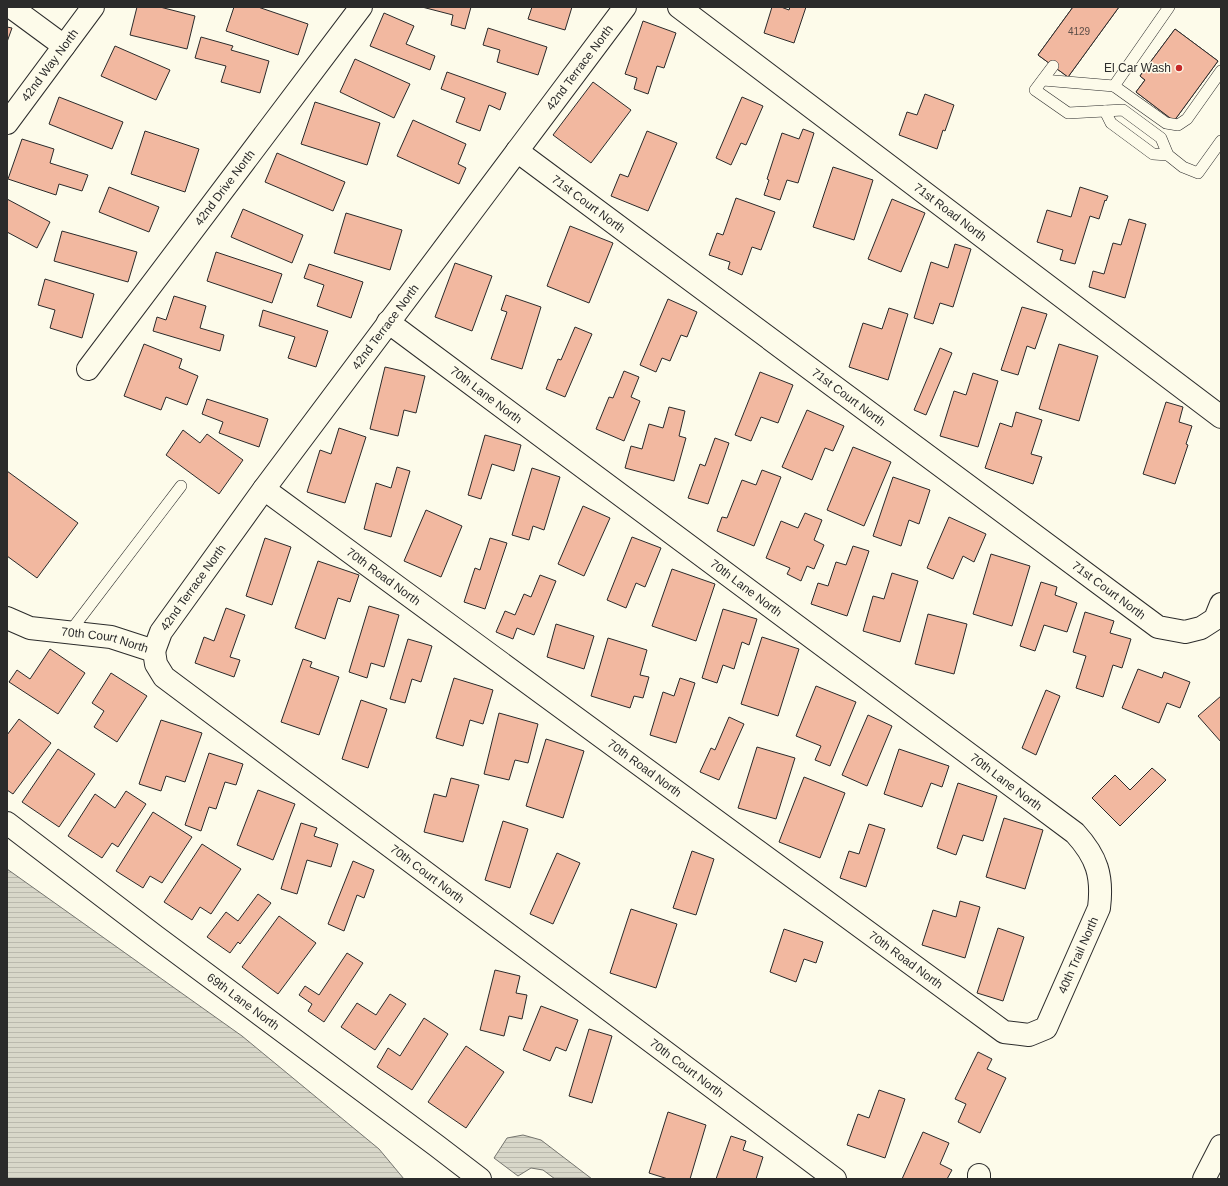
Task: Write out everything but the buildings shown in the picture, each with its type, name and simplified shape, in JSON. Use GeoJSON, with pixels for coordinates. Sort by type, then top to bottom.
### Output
{"type":"FeatureCollection","features":[{"type":"Feature","properties":{"kind":"main road"},"geometry":{"type":"LineString","coordinates":[[11,7],[64,46]]}},
{"type":"Feature","properties":{"kind":"main road","name":"42nd Way North"},"geometry":{"type":"LineString","coordinates":[[7,123],[93,7]]}},
{"type":"Feature","properties":{"kind":"main road","name":"42nd Drive North"},"geometry":{"type":"LineString","coordinates":[[88,368],[361,7]]}},
{"type":"Feature","properties":{"kind":"main road","name":"42nd Terrace North"},"geometry":{"type":"LineString","coordinates":[[154,651],[161,632],[264,489],[625,7]]}},
{"type":"Feature","properties":{"kind":"main road","name":"71st Road North"},"geometry":{"type":"LineString","coordinates":[[679,7],[1221,417]]}},
{"type":"Feature","properties":{"kind":"main road","name":"71st Court North"},"geometry":{"type":"LineString","coordinates":[[517,151],[1158,627],[1185,632],[1201,628],[1215,619],[1221,604]]}},
{"type":"Feature","properties":{"kind":"main road","name":"70th Lane North"},"geometry":{"type":"LineString","coordinates":[[388,322],[1075,833],[1087,846],[1095,862]]}},
{"type":"Feature","properties":{"kind":"main road","name":"70th Road North"},"geometry":{"type":"LineString","coordinates":[[264,489],[1004,1032],[1029,1035]]}},
{"type":"Feature","properties":{"kind":"main road","name":"70th Court North"},"geometry":{"type":"LineString","coordinates":[[7,618],[30,628],[111,637],[154,651],[156,664],[164,677],[835,1179]]}},
{"type":"Feature","properties":{"kind":"main road","name":"69th Lane North"},"geometry":{"type":"LineString","coordinates":[[7,823],[155,936],[480,1179]]}},
{"type":"Feature","properties":{"kind":"main road","name":"40th Trail North"},"geometry":{"type":"LineString","coordinates":[[1029,1035],[1046,1028],[1099,908],[1101,890],[1095,862]]}},
{"type":"Feature","properties":{"kind":"main road"},"geometry":{"type":"LineString","coordinates":[[1204,1179],[1221,1146]]}},
{"type":"Feature","properties":{"kind":"lane"},"geometry":{"type":"LineString","coordinates":[[1114,86],[1169,7]]}},
{"type":"Feature","properties":{"kind":"lane"},"geometry":{"type":"LineString","coordinates":[[1053,66],[1035,90],[1068,113],[1122,110],[1162,138],[1168,155],[1183,167],[1198,173],[1221,141]]}},
{"type":"Feature","properties":{"kind":"lane"},"geometry":{"type":"LineString","coordinates":[[1042,80],[1114,86],[1166,123],[1178,125],[1187,119],[1221,71]]}},
{"type":"Feature","properties":{"kind":"lane"},"geometry":{"type":"LineString","coordinates":[[1105,111],[1111,123],[1152,154],[1168,155]]}},
{"type":"Feature","properties":{"kind":"lane"},"geometry":{"type":"LineString","coordinates":[[69,632],[181,486]]}},
{"type":"Feature","properties":{"kind":"shaded area"},"geometry":{"type":"Polygon","coordinates":[[[7,869],[242,1036],[379,1149],[404,1179],[7,1179],[7,869]]]}},
{"type":"Feature","properties":{"kind":"shaded area"},"geometry":{"type":"Polygon","coordinates":[[[523,1135],[541,1140],[592,1179],[555,1179],[543,1170],[531,1168],[518,1176],[494,1158],[507,1138],[523,1135]]]}},
{"type":"Feature","properties":{"kind":"place","name":"El Car Wash"},"geometry":{"type":"Point","coordinates":[1179,68]}}]}
